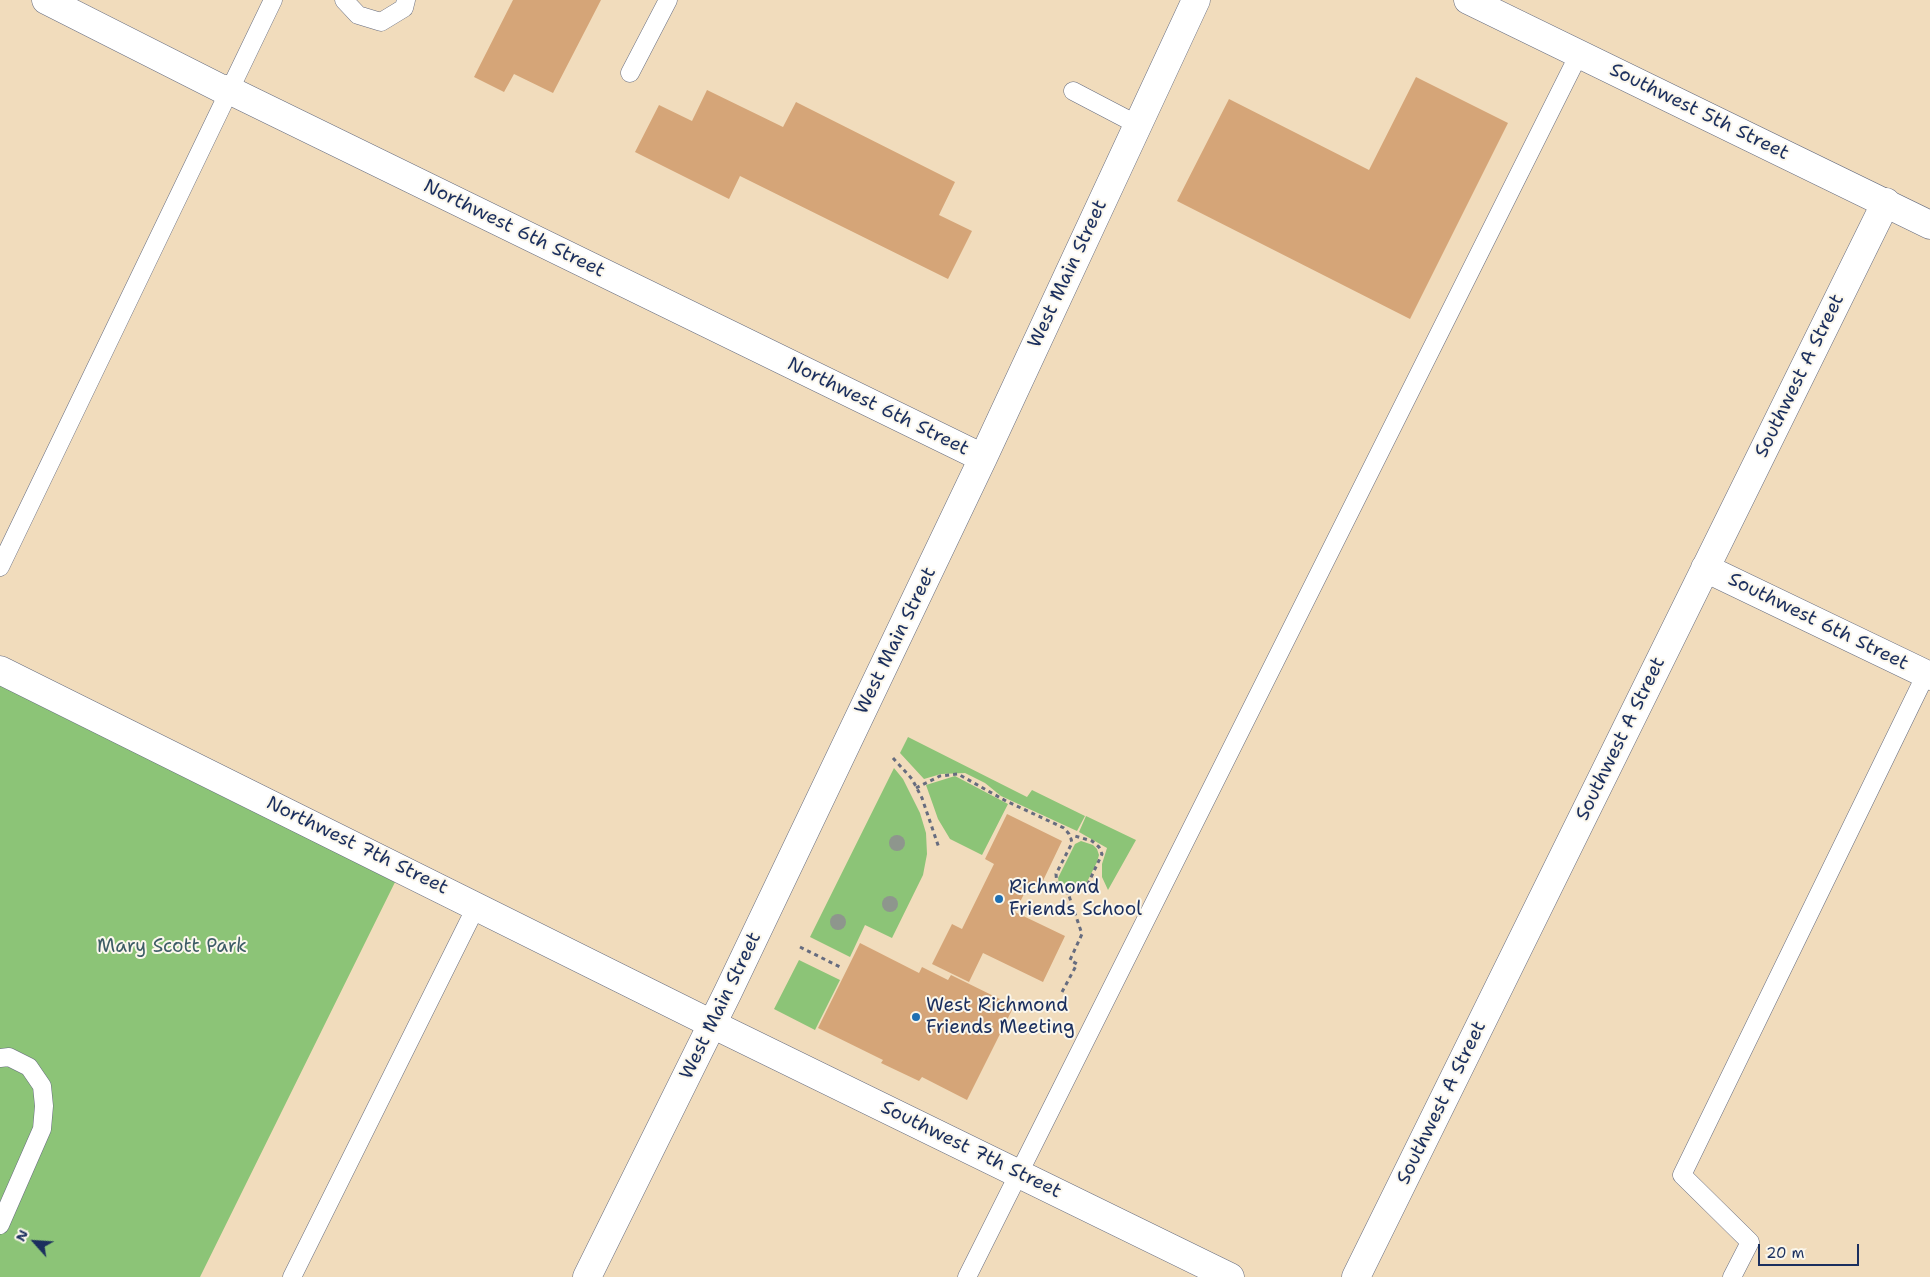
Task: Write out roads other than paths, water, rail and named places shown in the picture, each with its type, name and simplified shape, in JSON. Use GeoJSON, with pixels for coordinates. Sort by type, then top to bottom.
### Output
{"type":"FeatureCollection","features":[{"type":"Feature","properties":{"kind":"street","name":"Northwest 6th Street"},"geometry":{"type":"LineString","coordinates":[[46,0],[220,88],[230,90],[983,458]]}},
{"type":"Feature","properties":{"kind":"street","name":"West Main Street"},"geometry":{"type":"LineString","coordinates":[[587,1277],[712,1024],[983,458],[1196,0]]}},
{"type":"Feature","properties":{"kind":"street","name":"Southwest 5th Street"},"geometry":{"type":"LineString","coordinates":[[1485,4],[1579,54],[1930,225]]}},
{"type":"Feature","properties":{"kind":"street","name":"Southwest A Street"},"geometry":{"type":"LineString","coordinates":[[1356,1277],[1886,202]]}},
{"type":"Feature","properties":{"kind":"street","name":"Southwest 6th Street"},"geometry":{"type":"LineString","coordinates":[[1705,568],[1928,675]]}},
{"type":"Feature","properties":{"kind":"street","name":"Northwest 7th Street"},"geometry":{"type":"LineString","coordinates":[[0,670],[477,905],[712,1024]]}},
{"type":"Feature","properties":{"kind":"street","name":"Southwest 7th Street"},"geometry":{"type":"LineString","coordinates":[[712,1024],[1230,1277]]}},
{"type":"Feature","properties":{"kind":"lane"},"geometry":{"type":"LineString","coordinates":[[0,567],[272,0]]}},
{"type":"Feature","properties":{"kind":"lane"},"geometry":{"type":"LineString","coordinates":[[344,0],[358,15],[381,22],[404,8],[406,0]]}},
{"type":"Feature","properties":{"kind":"lane"},"geometry":{"type":"LineString","coordinates":[[630,73],[668,0]]}},
{"type":"Feature","properties":{"kind":"lane"},"geometry":{"type":"LineString","coordinates":[[967,1277],[1579,54]]}},
{"type":"Feature","properties":{"kind":"lane"},"geometry":{"type":"LineString","coordinates":[[1073,91],[1138,125]]}},
{"type":"Feature","properties":{"kind":"lane"},"geometry":{"type":"LineString","coordinates":[[1732,1277],[1750,1242],[1682,1175],[1928,675]]}},
{"type":"Feature","properties":{"kind":"lane"},"geometry":{"type":"LineString","coordinates":[[292,1277],[477,905]]}},
{"type":"Feature","properties":{"kind":"lane"},"geometry":{"type":"LineString","coordinates":[[0,1058],[9,1057],[29,1067],[42,1086],[44,1106],[42,1129],[0,1225]]}},
{"type":"Feature","properties":{"kind":"place","name":"Richmond Friends School"},"geometry":{"type":"Point","coordinates":[999,899]}},
{"type":"Feature","properties":{"kind":"place","name":"West Richmond Friends Meeting"},"geometry":{"type":"Point","coordinates":[916,1017]}},
{"type":"Feature","properties":{"kind":"park label","name":"Mary Scott Park"},"geometry":{"type":"Point","coordinates":[172,947]}}]}
